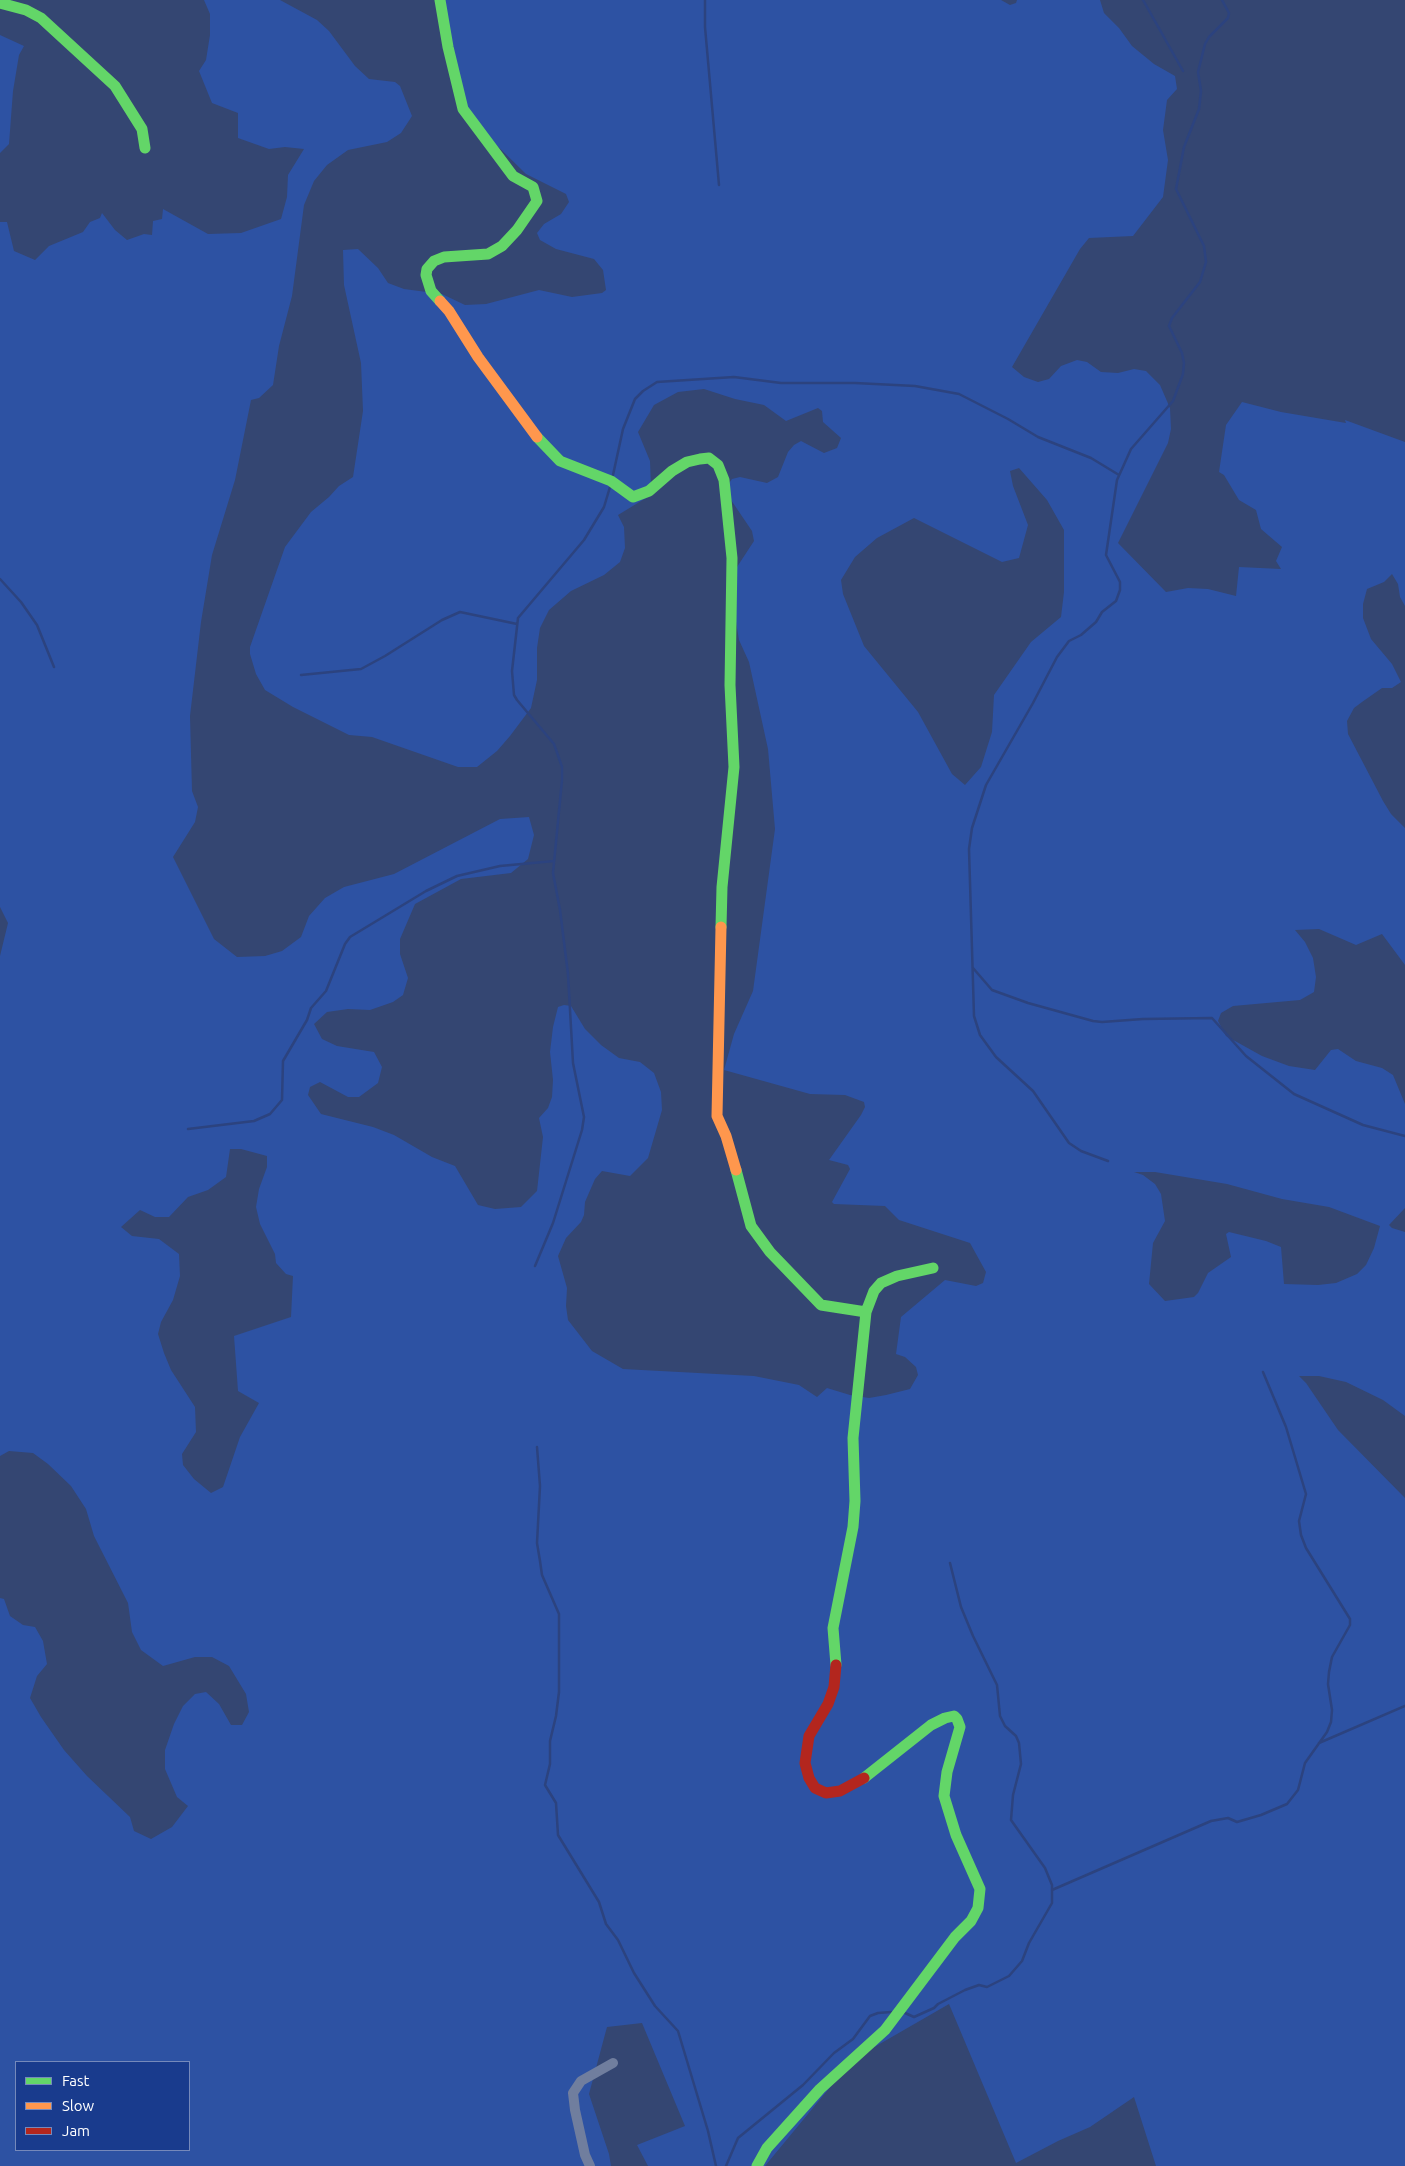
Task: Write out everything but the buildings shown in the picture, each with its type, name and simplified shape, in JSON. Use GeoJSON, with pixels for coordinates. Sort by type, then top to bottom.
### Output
{"type":"FeatureCollection","features":[{"type":"Feature","properties":{"kind":"street"},"geometry":{"type":"LineString","coordinates":[[440,0],[448,47],[464,109],[513,176],[533,187],[537,201],[517,230],[502,246],[488,254],[444,257],[434,261],[427,269],[426,275],[431,291],[449,311],[478,357],[534,434],[560,461],[612,481],[633,497],[649,492],[687,462],[700,458],[709,458],[718,465],[724,480],[732,558],[730,685],[734,767],[722,887],[717,1116],[726,1136],[751,1226],[770,1252],[821,1305],[866,1312]]}},
{"type":"Feature","properties":{"kind":"street"},"geometry":{"type":"LineString","coordinates":[[0,3],[26,10],[41,18],[94,65],[115,86],[131,109],[142,129],[145,148]]}},
{"type":"Feature","properties":{"kind":"street"},"geometry":{"type":"LineString","coordinates":[[757,2166],[767,2148],[820,2089],[885,2030],[955,1937],[971,1921],[978,1908],[980,1899],[980,1889],[956,1835],[944,1796],[947,1772],[960,1728],[958,1720],[949,1716],[931,1725],[857,1783],[840,1791],[826,1793],[816,1788],[809,1778],[805,1763],[809,1736],[828,1704],[834,1687],[836,1670],[833,1628],[853,1527],[855,1501],[853,1438],[866,1312],[874,1291],[881,1284],[897,1276],[933,1268]]}},
{"type":"Feature","properties":{"kind":"street"},"geometry":{"type":"LineString","coordinates":[[590,2166],[583,2146],[573,2093],[581,2081],[613,2063]]}},
{"type":"Feature","properties":{"kind":"shaded area"},"geometry":{"type":"Polygon","coordinates":[[[204,0],[280,0],[317,20],[329,31],[355,66],[369,79],[395,82],[400,86],[412,116],[401,133],[387,142],[348,150],[327,165],[314,181],[304,205],[292,296],[279,346],[273,385],[259,398],[251,400],[235,480],[212,555],[201,622],[190,716],[192,791],[198,807],[195,822],[173,857],[214,939],[237,957],[265,956],[282,951],[301,937],[309,916],[325,898],[344,887],[394,874],[500,819],[529,817],[534,835],[528,859],[511,873],[461,879],[415,904],[400,939],[400,954],[408,978],[403,995],[393,1002],[370,1010],[348,1009],[327,1012],[314,1024],[322,1039],[337,1046],[374,1052],[382,1067],[378,1083],[359,1097],[348,1097],[320,1082],[310,1087],[308,1095],[321,1114],[373,1127],[394,1135],[432,1157],[455,1166],[478,1205],[495,1209],[521,1207],[537,1191],[543,1137],[539,1118],[548,1108],[552,1097],[553,1080],[550,1052],[558,1007],[564,1005],[571,1006],[585,1029],[601,1045],[619,1058],[640,1062],[654,1073],[661,1092],[662,1110],[648,1158],[630,1176],[602,1171],[595,1179],[585,1202],[584,1215],[581,1222],[566,1238],[558,1256],[567,1288],[566,1306],[568,1320],[592,1351],[623,1369],[754,1376],[799,1385],[817,1397],[827,1388],[869,1398],[910,1389],[918,1375],[916,1367],[905,1357],[896,1354],[901,1317],[945,1280],[976,1286],[983,1283],[986,1272],[970,1243],[899,1220],[885,1206],[834,1204],[832,1202],[850,1169],[848,1165],[829,1160],[861,1115],[865,1107],[864,1102],[845,1095],[810,1094],[724,1070],[734,1034],[753,991],[775,829],[768,749],[749,662],[739,640],[735,616],[737,567],[754,541],[752,531],[731,500],[727,486],[732,479],[740,477],[767,483],[778,477],[788,452],[801,441],[824,453],[837,448],[841,438],[823,422],[822,411],[818,408],[786,421],[764,405],[735,399],[704,389],[678,392],[654,405],[638,432],[650,461],[651,486],[646,498],[618,515],[624,527],[625,548],[620,562],[604,575],[571,591],[549,610],[540,628],[537,648],[537,680],[531,708],[497,751],[477,767],[458,767],[372,737],[349,735],[293,707],[265,690],[256,674],[250,654],[250,647],[285,547],[311,512],[339,486],[353,477],[363,411],[361,363],[344,285],[343,250],[358,249],[378,268],[388,283],[404,289],[442,294],[465,305],[486,304],[539,290],[572,297],[602,293],[606,290],[603,270],[594,259],[556,249],[540,240],[537,233],[544,224],[561,214],[569,202],[566,194],[526,174],[470,119],[437,0],[1001,0],[1010,5],[1016,3],[1017,0],[1100,0],[1104,13],[1119,28],[1132,46],[1154,64],[1175,76],[1177,89],[1167,100],[1163,130],[1168,160],[1163,197],[1133,236],[1089,238],[1080,249],[1012,367],[1024,377],[1038,382],[1049,379],[1061,366],[1077,360],[1087,362],[1101,372],[1118,373],[1134,369],[1146,371],[1160,385],[1170,408],[1171,429],[1168,443],[1118,543],[1166,592],[1188,588],[1208,589],[1236,596],[1239,567],[1281,569],[1276,561],[1282,547],[1261,529],[1256,510],[1239,500],[1224,475],[1219,472],[1226,425],[1242,402],[1281,412],[1346,423],[1345,420],[1405,442],[1405,606],[1400,597],[1398,584],[1392,574],[1384,582],[1367,589],[1363,604],[1363,618],[1371,639],[1392,664],[1401,682],[1392,688],[1382,688],[1362,702],[1354,708],[1347,721],[1348,734],[1383,801],[1391,814],[1405,828],[1405,965],[1382,934],[1356,945],[1319,929],[1295,930],[1305,942],[1313,958],[1316,977],[1314,992],[1300,1000],[1233,1006],[1221,1013],[1218,1021],[1226,1036],[1262,1056],[1289,1066],[1315,1070],[1331,1050],[1338,1049],[1356,1061],[1382,1068],[1393,1075],[1405,1104],[1405,1208],[1389,1225],[1392,1228],[1405,1232],[1405,1416],[1383,1400],[1346,1382],[1319,1376],[1299,1376],[1306,1383],[1338,1430],[1405,1498],[1405,2166],[1156,2166],[1134,2097],[1090,2127],[1016,2163],[949,2004],[871,2049],[836,2080],[765,2166],[648,2166],[637,2145],[685,2126],[642,2023],[607,2027],[589,2094],[609,2154],[611,2166],[0,2166],[0,1598],[4,1599],[10,1616],[23,1625],[35,1627],[43,1641],[47,1664],[37,1676],[30,1698],[41,1717],[64,1750],[87,1776],[130,1817],[134,1831],[151,1839],[172,1827],[188,1806],[177,1797],[165,1769],[165,1750],[174,1724],[183,1706],[195,1694],[206,1692],[219,1704],[231,1725],[242,1725],[249,1712],[246,1694],[229,1666],[212,1657],[195,1657],[163,1666],[141,1650],[132,1632],[128,1603],[94,1536],[86,1509],[71,1486],[48,1464],[33,1453],[9,1451],[0,1456],[0,956],[8,923],[0,907],[0,222],[7,222],[14,251],[35,260],[49,246],[83,232],[90,222],[100,218],[102,213],[115,230],[127,240],[144,234],[152,235],[153,221],[162,219],[163,209],[208,234],[241,233],[281,219],[287,197],[288,175],[304,149],[285,147],[269,149],[238,138],[238,113],[212,103],[199,71],[206,60],[210,35],[210,14],[204,0]],[[1019,468],[1010,471],[1013,486],[1028,525],[1019,558],[1002,562],[914,518],[877,538],[855,557],[841,580],[843,594],[864,646],[918,712],[952,774],[965,785],[981,767],[992,732],[994,695],[1031,642],[1061,617],[1064,592],[1064,530],[1047,500],[1019,468]],[[230,1149],[226,1177],[208,1190],[188,1197],[169,1217],[155,1217],[140,1210],[121,1227],[132,1236],[159,1239],[179,1254],[180,1276],[173,1300],[161,1322],[158,1334],[171,1370],[195,1407],[196,1432],[182,1454],[183,1465],[194,1479],[211,1493],[223,1487],[240,1437],[259,1403],[238,1391],[234,1336],[291,1317],[293,1276],[286,1274],[276,1263],[275,1254],[260,1224],[256,1207],[259,1189],[267,1167],[267,1156],[241,1149],[230,1149]],[[1134,1172],[1143,1175],[1155,1184],[1161,1194],[1165,1221],[1153,1243],[1149,1284],[1165,1301],[1194,1297],[1198,1293],[1208,1273],[1231,1257],[1226,1234],[1229,1232],[1266,1241],[1281,1247],[1284,1284],[1318,1285],[1336,1283],[1357,1274],[1366,1265],[1374,1248],[1380,1226],[1329,1207],[1282,1199],[1227,1184],[1155,1172],[1134,1172]]]}},
{"type":"Feature","properties":{"kind":"shaded area"},"geometry":{"type":"Polygon","coordinates":[[[0,35],[24,46],[19,55],[13,91],[9,144],[0,153],[0,35]]]}},
{"type":"Feature","properties":{"kind":"waterway"},"geometry":{"type":"LineString","coordinates":[[705,0],[705,27],[719,185]]}},
{"type":"Feature","properties":{"kind":"waterway"},"geometry":{"type":"LineString","coordinates":[[1143,0],[1183,71]]}},
{"type":"Feature","properties":{"kind":"waterway"},"geometry":{"type":"LineString","coordinates":[[1108,1161],[1081,1151],[1069,1143],[1033,1091],[996,1057],[980,1035],[974,1016],[969,849],[972,828],[986,785],[1057,657],[1069,641],[1081,635],[1096,622],[1102,612],[1116,601],[1120,590],[1120,582],[1106,555],[1117,480],[1131,449],[1173,401],[1183,374],[1184,363],[1182,353],[1169,326],[1172,318],[1200,282],[1206,262],[1204,246],[1176,189],[1184,147],[1199,109],[1201,91],[1198,72],[1205,44],[1209,37],[1228,18],[1229,13],[1222,0]]}},
{"type":"Feature","properties":{"kind":"waterway"},"geometry":{"type":"LineString","coordinates":[[613,475],[623,429],[635,399],[643,391],[657,382],[734,377],[781,383],[855,383],[915,386],[959,394],[1038,437],[1091,458],[1119,475]]}},
{"type":"Feature","properties":{"kind":"waterway"},"geometry":{"type":"LineString","coordinates":[[535,1266],[553,1223],[582,1130],[584,1117],[573,1063],[568,974],[553,873],[562,767],[554,744],[514,695],[512,671],[518,618],[584,540],[604,507],[610,487]]}},
{"type":"Feature","properties":{"kind":"waterway"},"geometry":{"type":"LineString","coordinates":[[0,579],[21,602],[37,625],[54,667]]}},
{"type":"Feature","properties":{"kind":"waterway"},"geometry":{"type":"LineString","coordinates":[[301,675],[361,669],[442,620],[460,612],[517,624]]}},
{"type":"Feature","properties":{"kind":"waterway"},"geometry":{"type":"LineString","coordinates":[[188,1129],[254,1121],[270,1114],[282,1100],[283,1061],[307,1020],[311,1008],[326,991],[345,944],[350,937],[426,891],[457,876],[500,866],[554,861]]}},
{"type":"Feature","properties":{"kind":"waterway"},"geometry":{"type":"LineString","coordinates":[[973,968],[992,990],[1028,1003],[1093,1021],[1212,1018],[1246,1056],[1294,1094],[1363,1125],[1405,1136]]}},
{"type":"Feature","properties":{"kind":"waterway"},"geometry":{"type":"LineString","coordinates":[[1052,1890],[1211,1821],[1228,1818],[1237,1822],[1261,1815],[1287,1804],[1298,1790],[1305,1763],[1327,1732],[1331,1722],[1332,1710],[1328,1684],[1332,1657],[1350,1625],[1350,1619],[1306,1548],[1301,1535],[1299,1521],[1306,1494],[1286,1427],[1263,1372]]}},
{"type":"Feature","properties":{"kind":"waterway"},"geometry":{"type":"LineString","coordinates":[[537,1447],[540,1486],[537,1543],[542,1575],[559,1614],[559,1692],[550,1741],[550,1764],[545,1785],[556,1803],[558,1835],[599,1902],[606,1924],[618,1940],[634,1973],[655,2006],[678,2031],[708,2131],[716,2166]]}},
{"type":"Feature","properties":{"kind":"waterway"},"geometry":{"type":"LineString","coordinates":[[905,2013],[914,2017],[965,1990],[979,1985],[987,1987],[1009,1976],[1022,1961],[1029,1943],[1052,1903],[1052,1885],[1045,1868],[1011,1820],[1013,1795],[1021,1764],[1019,1743],[1016,1736],[1005,1726],[1000,1716],[997,1685],[961,1607],[950,1563]]}},
{"type":"Feature","properties":{"kind":"waterway"},"geometry":{"type":"LineString","coordinates":[[1319,1743],[1405,1706]]}},
{"type":"Feature","properties":{"kind":"waterway"},"geometry":{"type":"LineString","coordinates":[[726,2166],[738,2138],[803,2085],[834,2053],[853,2039],[870,2016],[891,2012]]}},
{"type":"Feature","properties":{"kind":"traffic: fast"},"geometry":{"type":"LineString","coordinates":[[440,0],[448,47],[463,109],[513,176],[533,187],[537,201],[517,230],[502,246],[488,254],[444,257],[434,261],[427,269],[426,275],[431,291],[440,301]]}},
{"type":"Feature","properties":{"kind":"traffic: fast"},"geometry":{"type":"LineString","coordinates":[[0,3],[26,10],[41,18],[115,86],[142,129],[145,148]]}},
{"type":"Feature","properties":{"kind":"traffic: fast"},"geometry":{"type":"LineString","coordinates":[[537,437],[560,461],[611,481],[633,497],[649,491],[672,471],[687,462],[700,459],[709,458],[718,465],[724,480],[732,558],[730,685],[734,767],[722,887],[721,927]]}},
{"type":"Feature","properties":{"kind":"traffic: fast"},"geometry":{"type":"LineString","coordinates":[[736,1170],[751,1226],[770,1252],[821,1305],[866,1312]]}},
{"type":"Feature","properties":{"kind":"traffic: fast"},"geometry":{"type":"LineString","coordinates":[[836,1665],[833,1628],[853,1527],[855,1501],[853,1438],[866,1312],[874,1291],[881,1283],[897,1276],[933,1268]]}},
{"type":"Feature","properties":{"kind":"traffic: fast"},"geometry":{"type":"LineString","coordinates":[[757,2166],[767,2148],[820,2089],[885,2030],[955,1937],[971,1921],[978,1908],[980,1889],[956,1835],[944,1796],[947,1772],[960,1727],[957,1719],[954,1716],[945,1718],[931,1725],[864,1778]]}},
{"type":"Feature","properties":{"kind":"traffic: slow"},"geometry":{"type":"LineString","coordinates":[[440,301],[449,311],[478,357],[537,437]]}},
{"type":"Feature","properties":{"kind":"traffic: slow"},"geometry":{"type":"LineString","coordinates":[[721,927],[717,1116],[726,1136],[736,1170]]}},
{"type":"Feature","properties":{"kind":"traffic: jam"},"geometry":{"type":"LineString","coordinates":[[836,1665],[834,1687],[828,1704],[809,1736],[805,1763],[809,1778],[815,1788],[826,1793],[840,1791],[864,1778]]}}]}
